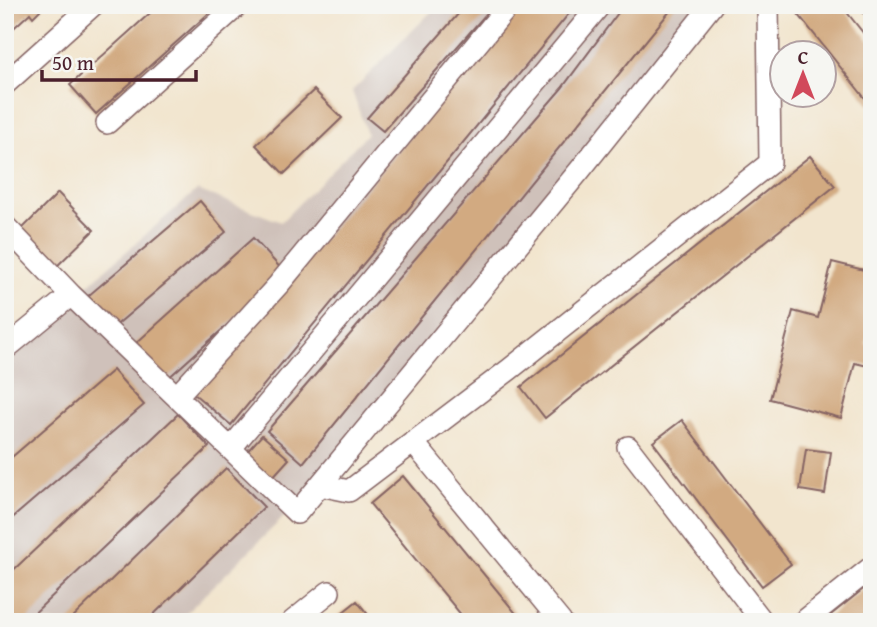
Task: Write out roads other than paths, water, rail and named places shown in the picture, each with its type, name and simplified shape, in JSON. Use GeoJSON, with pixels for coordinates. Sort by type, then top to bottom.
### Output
{"type":"FeatureCollection","features":[{"type":"Feature","properties":{"kind":"street"},"geometry":{"type":"LineString","coordinates":[[5,84],[93,5]]}},
{"type":"Feature","properties":{"kind":"street"},"geometry":{"type":"LineString","coordinates":[[107,123],[238,5]]}},
{"type":"Feature","properties":{"kind":"street"},"geometry":{"type":"LineString","coordinates":[[177,396],[279,284],[509,5]]}},
{"type":"Feature","properties":{"kind":"street"},"geometry":{"type":"LineString","coordinates":[[232,448],[600,5]]}},
{"type":"Feature","properties":{"kind":"street"},"geometry":{"type":"LineString","coordinates":[[5,226],[71,295],[297,513],[580,170],[712,5]]}},
{"type":"Feature","properties":{"kind":"street"},"geometry":{"type":"LineString","coordinates":[[320,485],[349,491],[510,369],[769,163],[768,5]]}},
{"type":"Feature","properties":{"kind":"street"},"geometry":{"type":"LineString","coordinates":[[5,349],[71,295]]}},
{"type":"Feature","properties":{"kind":"street"},"geometry":{"type":"LineString","coordinates":[[413,442],[561,622]]}},
{"type":"Feature","properties":{"kind":"street"},"geometry":{"type":"LineString","coordinates":[[628,447],[763,622]]}},
{"type":"Feature","properties":{"kind":"street"},"geometry":{"type":"LineString","coordinates":[[803,622],[872,567]]}},
{"type":"Feature","properties":{"kind":"street"},"geometry":{"type":"LineString","coordinates":[[292,622],[329,592]]}}]}
